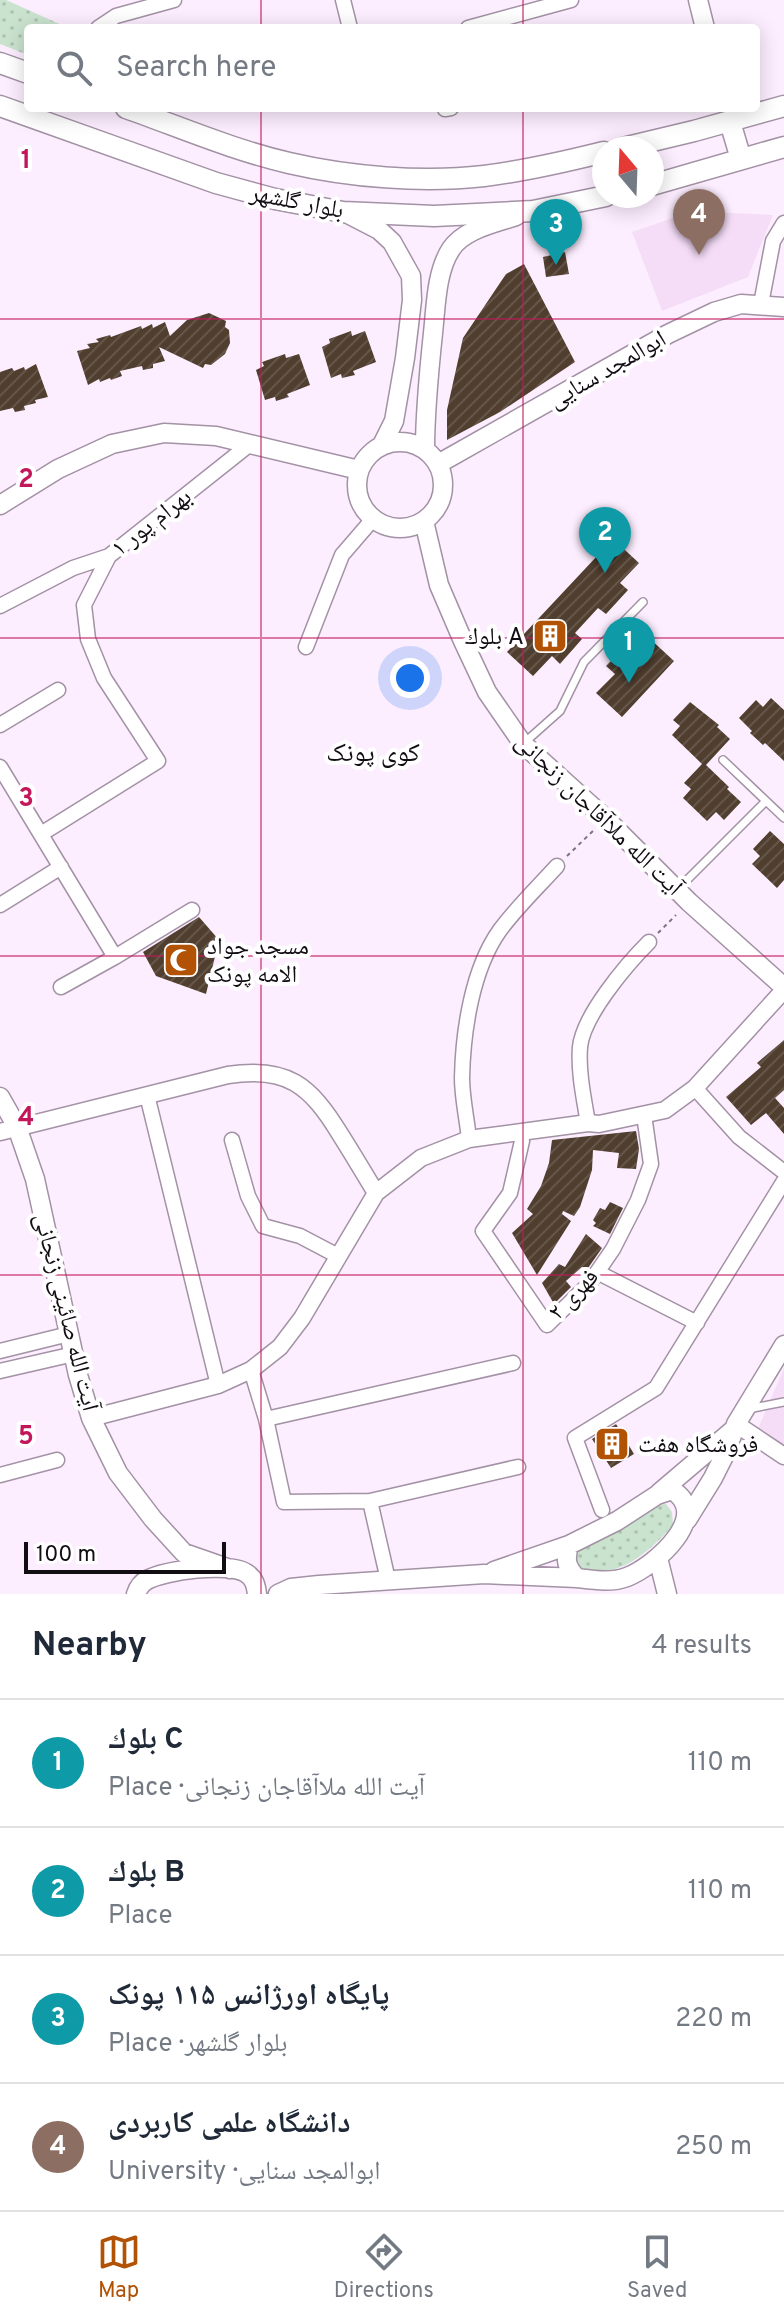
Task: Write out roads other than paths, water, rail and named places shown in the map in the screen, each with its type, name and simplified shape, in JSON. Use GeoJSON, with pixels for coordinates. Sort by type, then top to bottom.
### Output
{"type":"FeatureCollection","features":[{"type":"Feature","properties":{"kind":"main road"},"geometry":{"type":"LineString","coordinates":[[698,0],[704,24]]}},
{"type":"Feature","properties":{"kind":"main road"},"geometry":{"type":"LineString","coordinates":[[0,63],[24,72]]}},
{"type":"Feature","properties":{"kind":"main road","name":"بلوار گلشهر"},"geometry":{"type":"LineString","coordinates":[[0,106],[216,183],[275,199],[343,212],[434,216],[533,211],[592,199]]}},
{"type":"Feature","properties":{"kind":"main road"},"geometry":{"type":"LineString","coordinates":[[760,110],[784,106]]}},
{"type":"Feature","properties":{"kind":"main road","name":"بلوار گلشهر"},"geometry":{"type":"LineString","coordinates":[[137,112],[227,144],[331,171],[423,178],[481,176],[543,167],[592,155]]}},
{"type":"Feature","properties":{"kind":"main road"},"geometry":{"type":"LineString","coordinates":[[661,136],[728,115],[741,159]]}},
{"type":"Feature","properties":{"kind":"main road"},"geometry":{"type":"LineString","coordinates":[[664,181],[784,147]]}},
{"type":"Feature","properties":{"kind":"main road"},"geometry":{"type":"LineString","coordinates":[[425,449],[438,292],[451,249],[468,235],[488,225],[533,211]]}},
{"type":"Feature","properties":{"kind":"main road"},"geometry":{"type":"LineString","coordinates":[[343,212],[379,230],[392,242],[411,276],[412,300],[394,421],[382,445],[359,470],[357,491],[365,511],[389,527],[407,528],[424,521],[439,505],[442,495],[442,473],[438,464],[425,449],[404,442],[382,445]]}},
{"type":"Feature","properties":{"kind":"main road","name":"ابوالمجد سنایی"},"geometry":{"type":"LineString","coordinates":[[438,464],[668,334],[714,312],[741,304],[784,307]]}},
{"type":"Feature","properties":{"kind":"main road"},"geometry":{"type":"LineString","coordinates":[[0,505],[58,469],[112,444],[164,433],[216,436],[359,470]]}},
{"type":"Feature","properties":{"kind":"main road","name":"آیت الله ملاآقاجان زنجانی"},"geometry":{"type":"LineString","coordinates":[[424,521],[439,585],[463,641],[487,692],[523,744],[784,989]]}},
{"type":"Feature","properties":{"kind":"main road","name":"آیت الله صائینی زنجانی"},"geometry":{"type":"LineString","coordinates":[[0,1097],[9,1129],[35,1179],[91,1418],[118,1473],[184,1553],[243,1571],[255,1586],[284,1591],[484,1574]]}},
{"type":"Feature","properties":{"kind":"main road"},"geometry":{"type":"LineString","coordinates":[[484,1574],[577,1578],[629,1587],[672,1542],[687,1520],[713,1478],[738,1421],[784,1345]]}},
{"type":"Feature","properties":{"kind":"main road"},"geometry":{"type":"LineString","coordinates":[[484,1574],[569,1545],[617,1521],[657,1495],[738,1421]]}},
{"type":"Feature","properties":{"kind":"main road"},"geometry":{"type":"LineString","coordinates":[[657,1495],[672,1490],[681,1496],[687,1506],[687,1520]]}},
{"type":"Feature","properties":{"kind":"main road"},"geometry":{"type":"LineString","coordinates":[[569,1545],[566,1559],[568,1569],[577,1578]]}},
{"type":"Feature","properties":{"kind":"main road"},"geometry":{"type":"LineString","coordinates":[[159,1576],[184,1553]]}},
{"type":"Feature","properties":{"kind":"main road"},"geometry":{"type":"LineString","coordinates":[[658,1558],[667,1594]]}},
{"type":"Feature","properties":{"kind":"main road"},"geometry":{"type":"LineString","coordinates":[[134,1593],[146,1580],[159,1576],[195,1569],[230,1569]]}},
{"type":"Feature","properties":{"kind":"street"},"geometry":{"type":"LineString","coordinates":[[104,24],[116,16],[174,0]]}},
{"type":"Feature","properties":{"kind":"street"},"geometry":{"type":"LineString","coordinates":[[343,0],[349,24]]}},
{"type":"Feature","properties":{"kind":"street"},"geometry":{"type":"LineString","coordinates":[[483,24],[571,0]]}},
{"type":"Feature","properties":{"kind":"street"},"geometry":{"type":"LineString","coordinates":[[761,304],[773,241],[784,223]]}},
{"type":"Feature","properties":{"kind":"street","name":"بهرام پور ۱"},"geometry":{"type":"LineString","coordinates":[[0,606],[73,568],[109,556],[250,444]]}},
{"type":"Feature","properties":{"kind":"street"},"geometry":{"type":"LineString","coordinates":[[306,647],[342,555],[373,519]]}},
{"type":"Feature","properties":{"kind":"street"},"geometry":{"type":"LineString","coordinates":[[41,834],[158,761],[104,678],[88,639],[84,605],[109,556]]}},
{"type":"Feature","properties":{"kind":"street"},"geometry":{"type":"LineString","coordinates":[[0,725],[58,690]]}},
{"type":"Feature","properties":{"kind":"street"},"geometry":{"type":"LineString","coordinates":[[0,767],[4,784],[41,834],[115,957]]}},
{"type":"Feature","properties":{"kind":"street"},"geometry":{"type":"LineString","coordinates":[[469,1139],[462,1080],[468,1012],[484,960],[498,932],[557,866]]}},
{"type":"Feature","properties":{"kind":"street"},"geometry":{"type":"LineString","coordinates":[[0,905],[61,867]]}},
{"type":"Feature","properties":{"kind":"street"},"geometry":{"type":"LineString","coordinates":[[61,987],[192,910]]}},
{"type":"Feature","properties":{"kind":"street"},"geometry":{"type":"LineString","coordinates":[[588,1123],[582,1089],[580,1046],[590,1019],[608,991],[649,942]]}},
{"type":"Feature","properties":{"kind":"street"},"geometry":{"type":"LineString","coordinates":[[91,1418],[218,1385],[251,1370],[280,1347],[295,1328],[376,1193],[421,1158],[469,1139],[599,1124],[665,1110],[695,1088],[784,989]]}},
{"type":"Feature","properties":{"kind":"street"},"geometry":{"type":"LineString","coordinates":[[9,1129],[249,1071],[271,1073],[292,1080],[310,1092],[324,1108],[376,1193]]}},
{"type":"Feature","properties":{"kind":"street"},"geometry":{"type":"LineString","coordinates":[[695,1088],[739,1137],[784,1172]]}},
{"type":"Feature","properties":{"kind":"street"},"geometry":{"type":"LineString","coordinates":[[147,1095],[218,1385]]}},
{"type":"Feature","properties":{"kind":"street","name":"فهری ۲"},"geometry":{"type":"LineString","coordinates":[[522,1141],[510,1193],[483,1231],[547,1325],[589,1284],[613,1249],[638,1200],[651,1164],[644,1115]]}},
{"type":"Feature","properties":{"kind":"street"},"geometry":{"type":"LineString","coordinates":[[232,1140],[248,1196],[263,1226],[300,1236],[338,1256]]}},
{"type":"Feature","properties":{"kind":"street"},"geometry":{"type":"LineString","coordinates":[[602,1510],[575,1438],[656,1388],[784,1181]]}},
{"type":"Feature","properties":{"kind":"street"},"geometry":{"type":"LineString","coordinates":[[597,1272],[697,1323]]}},
{"type":"Feature","properties":{"kind":"street"},"geometry":{"type":"LineString","coordinates":[[0,1351],[69,1334]]}},
{"type":"Feature","properties":{"kind":"street"},"geometry":{"type":"LineString","coordinates":[[0,1371],[74,1354]]}},
{"type":"Feature","properties":{"kind":"street"},"geometry":{"type":"LineString","coordinates":[[266,1419],[513,1363]]}},
{"type":"Feature","properties":{"kind":"street"},"geometry":{"type":"LineString","coordinates":[[251,1370],[266,1419],[284,1502],[370,1501],[518,1467]]}},
{"type":"Feature","properties":{"kind":"street"},"geometry":{"type":"LineString","coordinates":[[738,1421],[784,1456]]}},
{"type":"Feature","properties":{"kind":"street"},"geometry":{"type":"LineString","coordinates":[[0,1475],[57,1460]]}},
{"type":"Feature","properties":{"kind":"street"},"geometry":{"type":"LineString","coordinates":[[370,1501],[388,1580]]}},
{"type":"Feature","properties":{"kind":"lane"},"geometry":{"type":"LineString","coordinates":[[523,744],[560,711],[584,662],[643,602]]}},
{"type":"Feature","properties":{"kind":"lane"},"geometry":{"type":"LineString","coordinates":[[723,760],[784,818]]}},
{"type":"Feature","properties":{"kind":"lane"},"geometry":{"type":"LineString","coordinates":[[684,897],[687,880],[766,801]]}},
{"type":"Feature","properties":{"kind":"lane"},"geometry":{"type":"LineString","coordinates":[[738,1421],[784,1402]]}},
{"type":"Feature","properties":{"kind":"place","name":"دانشگاه علمی کاربردی"},"geometry":{"type":"Point","coordinates":[699,255]}},
{"type":"Feature","properties":{"kind":"place","name":"پایگاه اورژانس ۱۱۵ پونک"},"geometry":{"type":"Point","coordinates":[556,265]}},
{"type":"Feature","properties":{"kind":"place","name":"بلوك B"},"geometry":{"type":"Point","coordinates":[605,573]}},
{"type":"Feature","properties":{"kind":"place","name":"بلوك A"},"geometry":{"type":"Point","coordinates":[550,636]}},
{"type":"Feature","properties":{"kind":"place","name":"بلوك C"},"geometry":{"type":"Point","coordinates":[629,683]}},
{"type":"Feature","properties":{"kind":"place","name":"مسجد جواد الامه پونک"},"geometry":{"type":"Point","coordinates":[181,960]}},
{"type":"Feature","properties":{"kind":"place","name":"فروشگاه هفت"},"geometry":{"type":"Point","coordinates":[612,1444]}},
{"type":"Feature","properties":{"kind":"district","name":"کوی پونک"},"geometry":{"type":"Point","coordinates":[373,752]}}]}
